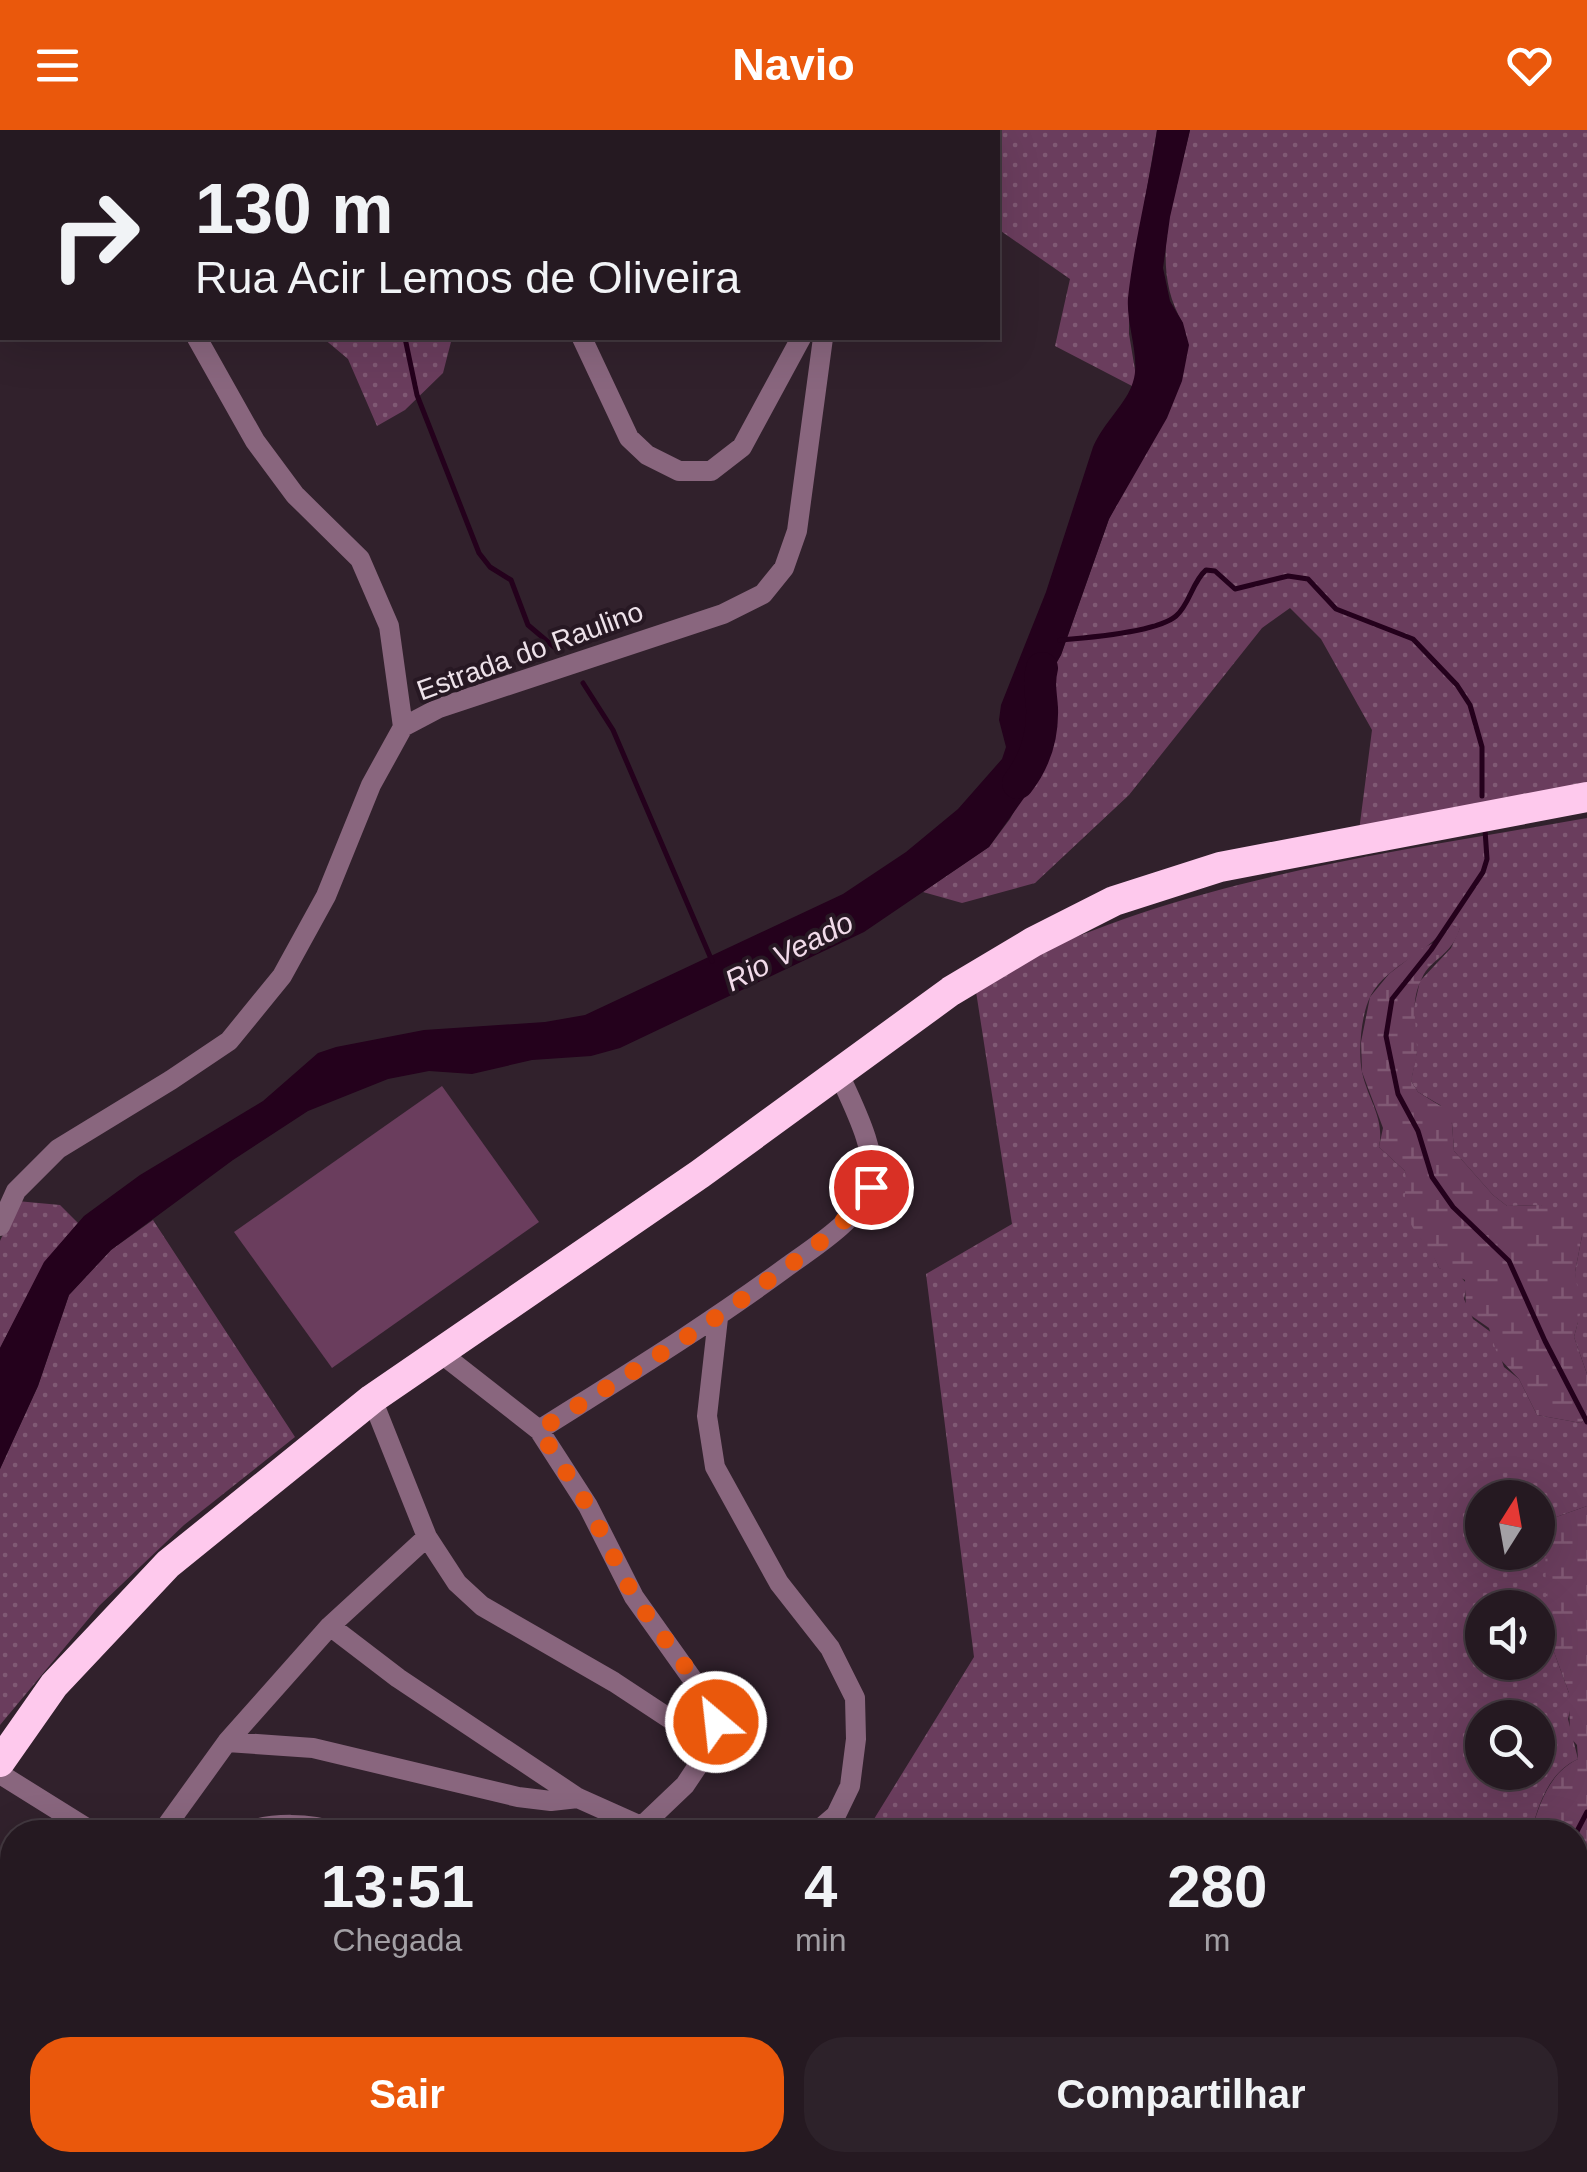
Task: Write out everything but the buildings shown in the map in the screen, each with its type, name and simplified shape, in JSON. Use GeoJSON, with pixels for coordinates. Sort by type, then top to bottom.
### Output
{"type":"FeatureCollection","features":[{"type":"Feature","properties":{"kind":"highway"},"geometry":{"type":"LineString","coordinates":[[0,1762],[54,1685],[168,1564],[372,1399],[700,1174],[951,991],[1033,942],[1114,901],[1220,867],[1587,798]]}},
{"type":"Feature","properties":{"kind":"street"},"geometry":{"type":"LineString","coordinates":[[197,340],[255,441],[285,482],[360,559],[389,626],[403,727]]}},
{"type":"Feature","properties":{"kind":"street"},"geometry":{"type":"LineString","coordinates":[[583,340],[630,438],[647,455],[679,471],[711,471],[742,448],[800,340]]}},
{"type":"Feature","properties":{"kind":"street","name":"Estrada do Raulino"},"geometry":{"type":"LineString","coordinates":[[0,1226],[16,1192],[58,1149],[229,1041],[282,976],[326,896],[372,785],[403,727],[438,708],[723,614],[762,594],[784,568],[798,532],[823,340]]}},
{"type":"Feature","properties":{"kind":"street"},"geometry":{"type":"LineString","coordinates":[[539,1430],[718,1318],[832,1234],[858,1208],[871,1187],[871,1166],[865,1134],[838,1072]]}},
{"type":"Feature","properties":{"kind":"street"},"geometry":{"type":"LineString","coordinates":[[718,1318],[708,1416],[715,1467],[779,1583],[830,1648],[855,1698],[856,1739],[850,1786],[830,1820]]}},
{"type":"Feature","properties":{"kind":"street"},"geometry":{"type":"LineString","coordinates":[[438,1351],[539,1430],[588,1506],[634,1597],[708,1701],[716,1722],[711,1746],[656,1820]]}},
{"type":"Feature","properties":{"kind":"street"},"geometry":{"type":"LineString","coordinates":[[372,1399],[427,1537],[458,1582],[482,1606],[614,1682],[711,1746]]}},
{"type":"Feature","properties":{"kind":"street"},"geometry":{"type":"LineString","coordinates":[[171,1820],[227,1742],[330,1626],[427,1537]]}},
{"type":"Feature","properties":{"kind":"street"},"geometry":{"type":"LineString","coordinates":[[330,1626],[398,1678],[578,1798],[628,1820]]}},
{"type":"Feature","properties":{"kind":"street"},"geometry":{"type":"LineString","coordinates":[[227,1742],[313,1748],[518,1797],[551,1802],[578,1798]]}},
{"type":"Feature","properties":{"kind":"street"},"geometry":{"type":"LineString","coordinates":[[0,1774],[75,1820]]}},
{"type":"Feature","properties":{"kind":"green space"},"geometry":{"type":"Polygon","coordinates":[[[1000,130],[1157,130],[1129,293],[1129,334],[1136,376],[1132,386],[1055,346],[1070,279],[1000,230],[1000,130]]]}},
{"type":"Feature","properties":{"kind":"green space"},"geometry":{"type":"Polygon","coordinates":[[[1190,130],[1587,130],[1587,790],[1359,831],[1372,730],[1321,639],[1290,608],[1262,628],[1129,795],[1035,883],[962,903],[923,892],[989,847],[1010,819],[1036,770],[1046,681],[1061,655],[1109,519],[1127,484],[1183,323],[1172,300],[1166,253],[1172,203],[1190,130]]]}},
{"type":"Feature","properties":{"kind":"green space"},"geometry":{"type":"Polygon","coordinates":[[[325,340],[451,340],[443,373],[405,410],[377,426],[348,359],[325,340]]]}},
{"type":"Feature","properties":{"kind":"green space"},"geometry":{"type":"Polygon","coordinates":[[[1587,818],[1587,1374],[1574,1337],[1578,1322],[1575,1272],[1582,1236],[1541,1205],[1507,1206],[1493,1195],[1454,1151],[1452,1124],[1440,1105],[1418,1092],[1411,1081],[1417,1051],[1412,1016],[1420,981],[1451,948],[1460,928],[1445,928],[1379,984],[1371,995],[1361,1033],[1361,1063],[1378,1118],[1379,1147],[1405,1171],[1421,1239],[1439,1268],[1458,1274],[1467,1284],[1464,1299],[1473,1319],[1492,1333],[1504,1367],[1519,1379],[1537,1415],[1581,1423],[1587,1417],[1587,1506],[1555,1517],[1555,1480],[1465,1480],[1465,1570],[1547,1570],[1548,1590],[1465,1590],[1465,1680],[1555,1680],[1555,1655],[1569,1693],[1568,1719],[1578,1759],[1555,1777],[1555,1700],[1465,1700],[1465,1790],[1547,1790],[1535,1820],[873,1820],[974,1657],[926,1274],[1012,1224],[975,985],[1046,949],[1120,920],[1273,876],[1587,818]]]}},
{"type":"Feature","properties":{"kind":"green space"},"geometry":{"type":"Polygon","coordinates":[[[1450,924],[1460,928],[1456,938],[1426,971],[1418,987],[1417,1053],[1411,1081],[1418,1092],[1447,1110],[1454,1151],[1493,1195],[1507,1206],[1541,1205],[1562,1210],[1574,1217],[1579,1226],[1582,1236],[1575,1272],[1581,1311],[1574,1337],[1587,1374],[1587,1417],[1581,1423],[1537,1415],[1519,1379],[1498,1357],[1489,1328],[1466,1312],[1465,1280],[1439,1268],[1411,1225],[1405,1207],[1405,1171],[1379,1147],[1383,1128],[1362,1072],[1361,1042],[1370,997],[1389,974],[1435,942],[1450,924]]]}},
{"type":"Feature","properties":{"kind":"green space"},"geometry":{"type":"Polygon","coordinates":[[[442,1086],[539,1222],[332,1368],[234,1232],[442,1086]]]}},
{"type":"Feature","properties":{"kind":"green space"},"geometry":{"type":"Polygon","coordinates":[[[17,1201],[60,1205],[78,1223],[45,1262],[0,1348],[0,1241],[17,1201]]]}},
{"type":"Feature","properties":{"kind":"green space"},"geometry":{"type":"Polygon","coordinates":[[[153,1220],[295,1437],[184,1525],[100,1605],[0,1725],[0,1469],[38,1386],[69,1295],[111,1250],[153,1220]]]}},
{"type":"Feature","properties":{"kind":"green space"},"geometry":{"type":"Polygon","coordinates":[[[1587,1506],[1587,1820],[1535,1820],[1548,1790],[1555,1790],[1555,1778],[1578,1759],[1577,1745],[1570,1737],[1569,1693],[1555,1655],[1555,1590],[1546,1590],[1546,1570],[1555,1570],[1555,1517],[1587,1506]]]}},
{"type":"Feature","properties":{"kind":"water"},"geometry":{"type":"Polygon","coordinates":[[[1157,130],[1190,130],[1163,268],[1170,301],[1183,323],[1189,345],[1182,381],[1167,418],[1109,519],[1061,655],[1046,681],[1036,770],[1024,798],[989,847],[864,932],[620,1048],[591,1056],[532,1060],[472,1074],[429,1071],[388,1079],[308,1111],[233,1160],[111,1250],[69,1295],[38,1386],[0,1469],[0,1348],[44,1262],[84,1216],[140,1175],[263,1101],[318,1053],[424,1030],[545,1022],[585,1015],[843,894],[906,852],[958,809],[1002,759],[1006,747],[999,720],[1001,705],[1046,592],[1093,447],[1133,382],[1135,363],[1128,298],[1157,130]]]}},
{"type":"Feature","properties":{"kind":"waterway"},"geometry":{"type":"LineString","coordinates":[[405,340],[417,395],[479,553],[490,567],[511,580],[528,625],[554,647]]}},
{"type":"Feature","properties":{"kind":"waterway"},"geometry":{"type":"LineString","coordinates":[[1060,640],[1121,633],[1167,622],[1181,611],[1206,570],[1215,571],[1235,589],[1288,576],[1308,579],[1336,609],[1413,639],[1457,685],[1470,705],[1482,747],[1482,796]]}},
{"type":"Feature","properties":{"kind":"waterway","name":"Rio Veado"},"geometry":{"type":"LineString","coordinates":[[1018,783],[1037,748],[1042,718],[1042,668]]}},
{"type":"Feature","properties":{"kind":"waterway"},"geometry":{"type":"LineString","coordinates":[[583,683],[613,730],[712,961]]}},
{"type":"Feature","properties":{"kind":"waterway"},"geometry":{"type":"LineString","coordinates":[[1485,830],[1487,859],[1483,872],[1431,950],[1392,999],[1386,1036],[1398,1094],[1418,1131],[1432,1177],[1453,1207],[1509,1261],[1587,1422]]}},
{"type":"Feature","properties":{"kind":"waterway"},"geometry":{"type":"LineString","coordinates":[[1583,1820],[1587,1812]]}},
{"type":"Feature","properties":{"kind":"route"},"geometry":{"type":"LineString","coordinates":[[716,1722],[695,1680],[634,1597],[588,1506],[539,1430],[718,1318],[832,1234],[858,1208],[871,1187]]}}]}
